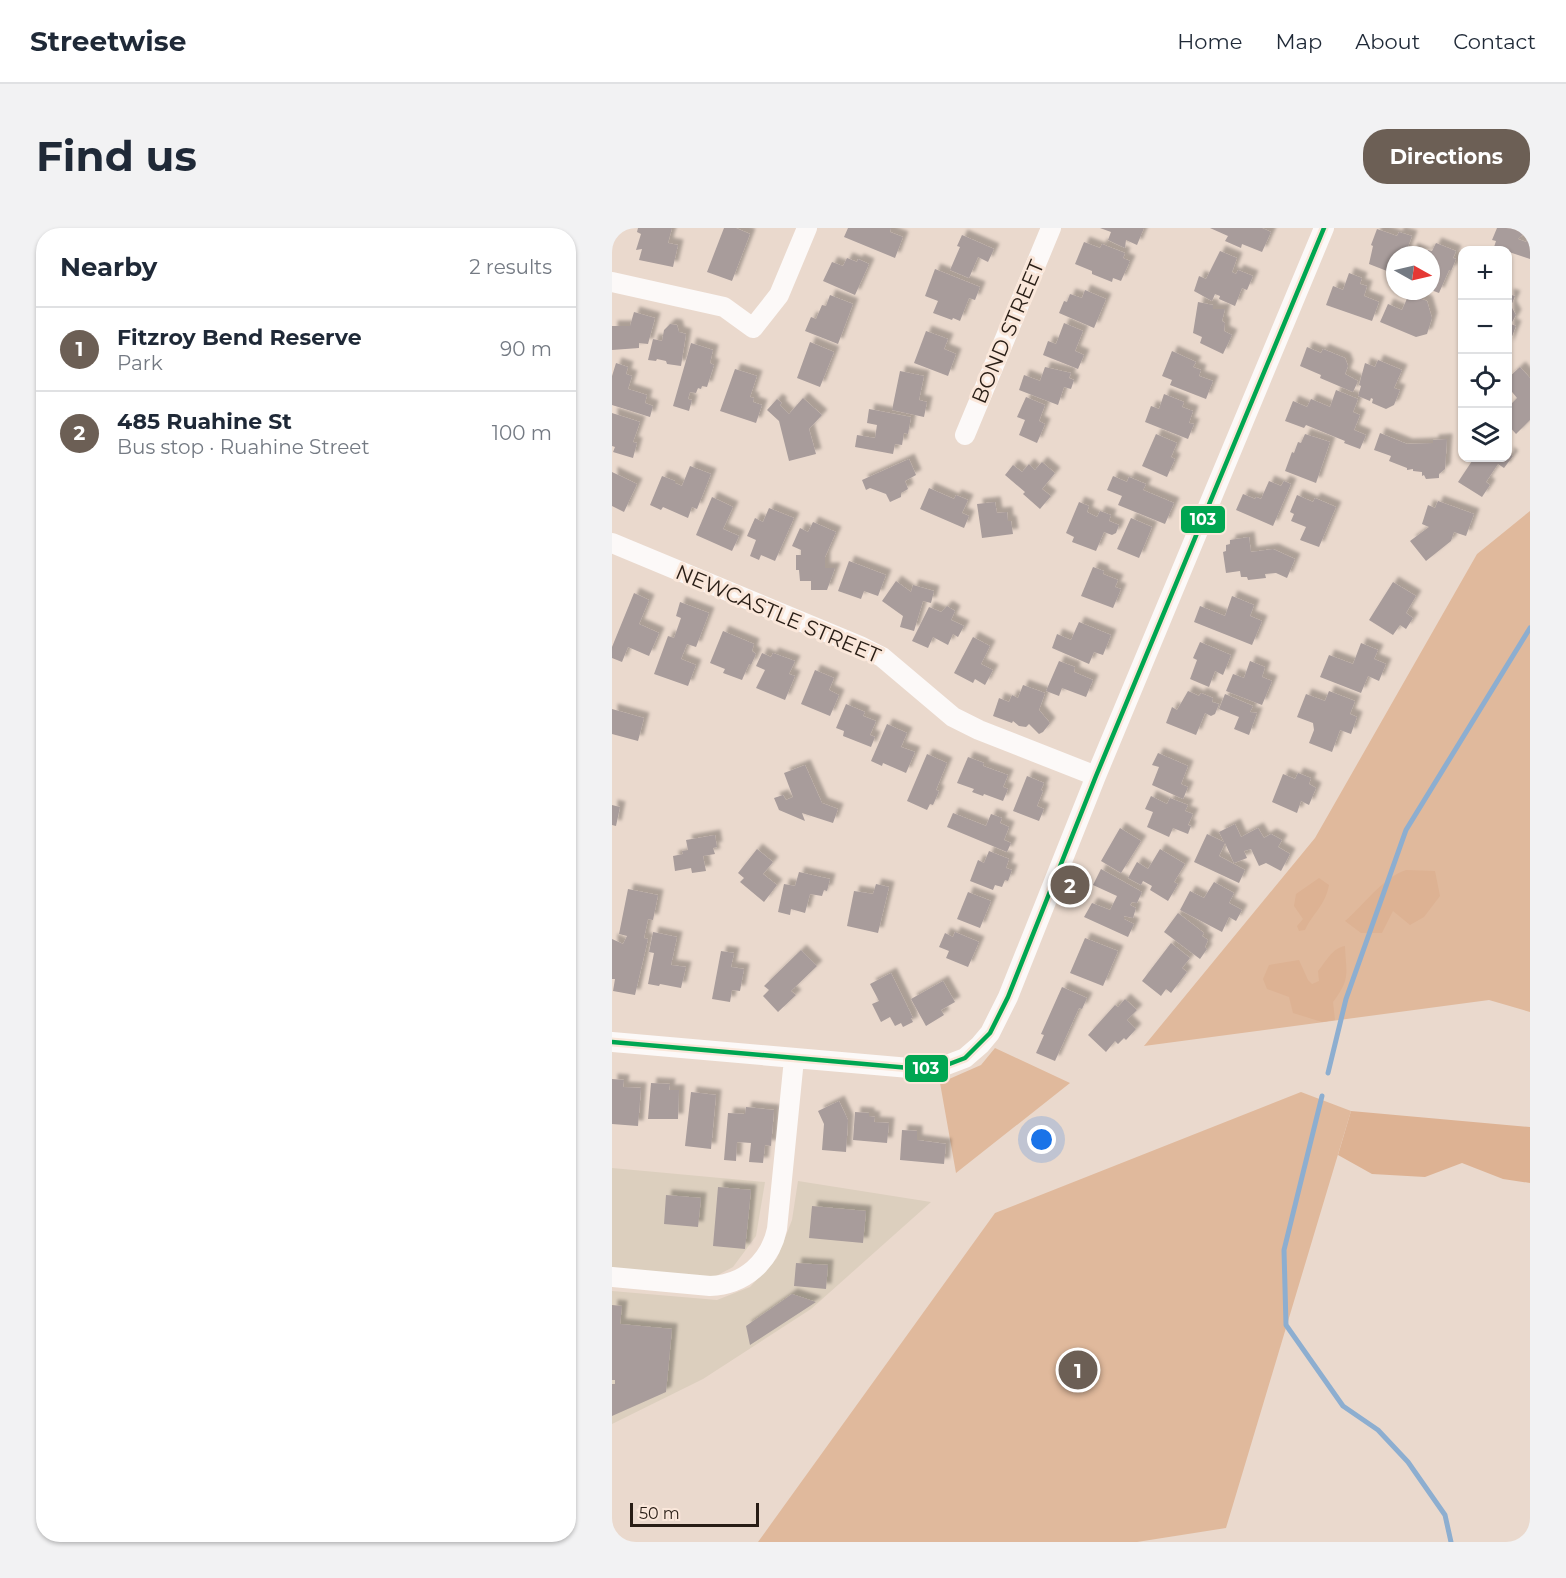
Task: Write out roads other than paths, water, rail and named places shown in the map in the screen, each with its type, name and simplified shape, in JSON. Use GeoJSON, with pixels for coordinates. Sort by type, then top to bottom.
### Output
{"type":"FeatureCollection","features":[{"type":"Feature","properties":{"kind":"street"},"geometry":{"type":"LineString","coordinates":[[612,282],[724,307],[753,328],[779,295],[807,228]]}},
{"type":"Feature","properties":{"kind":"street","name":"BOND STREET"},"geometry":{"type":"LineString","coordinates":[[965,435],[1051,228]]}},
{"type":"Feature","properties":{"kind":"street"},"geometry":{"type":"LineString","coordinates":[[612,1042],[921,1069],[944,1066],[965,1058],[980,1045],[990,1032],[1008,997],[1096,776],[1324,228]]}},
{"type":"Feature","properties":{"kind":"street","name":"NEWCASTLE STREET"},"geometry":{"type":"LineString","coordinates":[[612,543],[860,646],[882,657],[953,717],[1096,776]]}},
{"type":"Feature","properties":{"kind":"street"},"geometry":{"type":"LineString","coordinates":[[612,1277],[710,1286],[727,1285],[752,1272],[772,1246],[777,1229],[794,1059]]}},
{"type":"Feature","properties":{"kind":"waterway"},"geometry":{"type":"LineString","coordinates":[[1328,1073],[1346,999],[1406,830],[1530,628]]}},
{"type":"Feature","properties":{"kind":"waterway"},"geometry":{"type":"LineString","coordinates":[[1322,1096],[1284,1250],[1286,1325],[1343,1406],[1378,1430],[1408,1462],[1445,1515],[1451,1542]]}},
{"type":"Feature","properties":{"kind":"place","name":"485 Ruahine St"},"geometry":{"type":"Point","coordinates":[1070,885]}},
{"type":"Feature","properties":{"kind":"place","name":"Fitzroy Bend Reserve"},"geometry":{"type":"Point","coordinates":[1078,1370]}}]}
